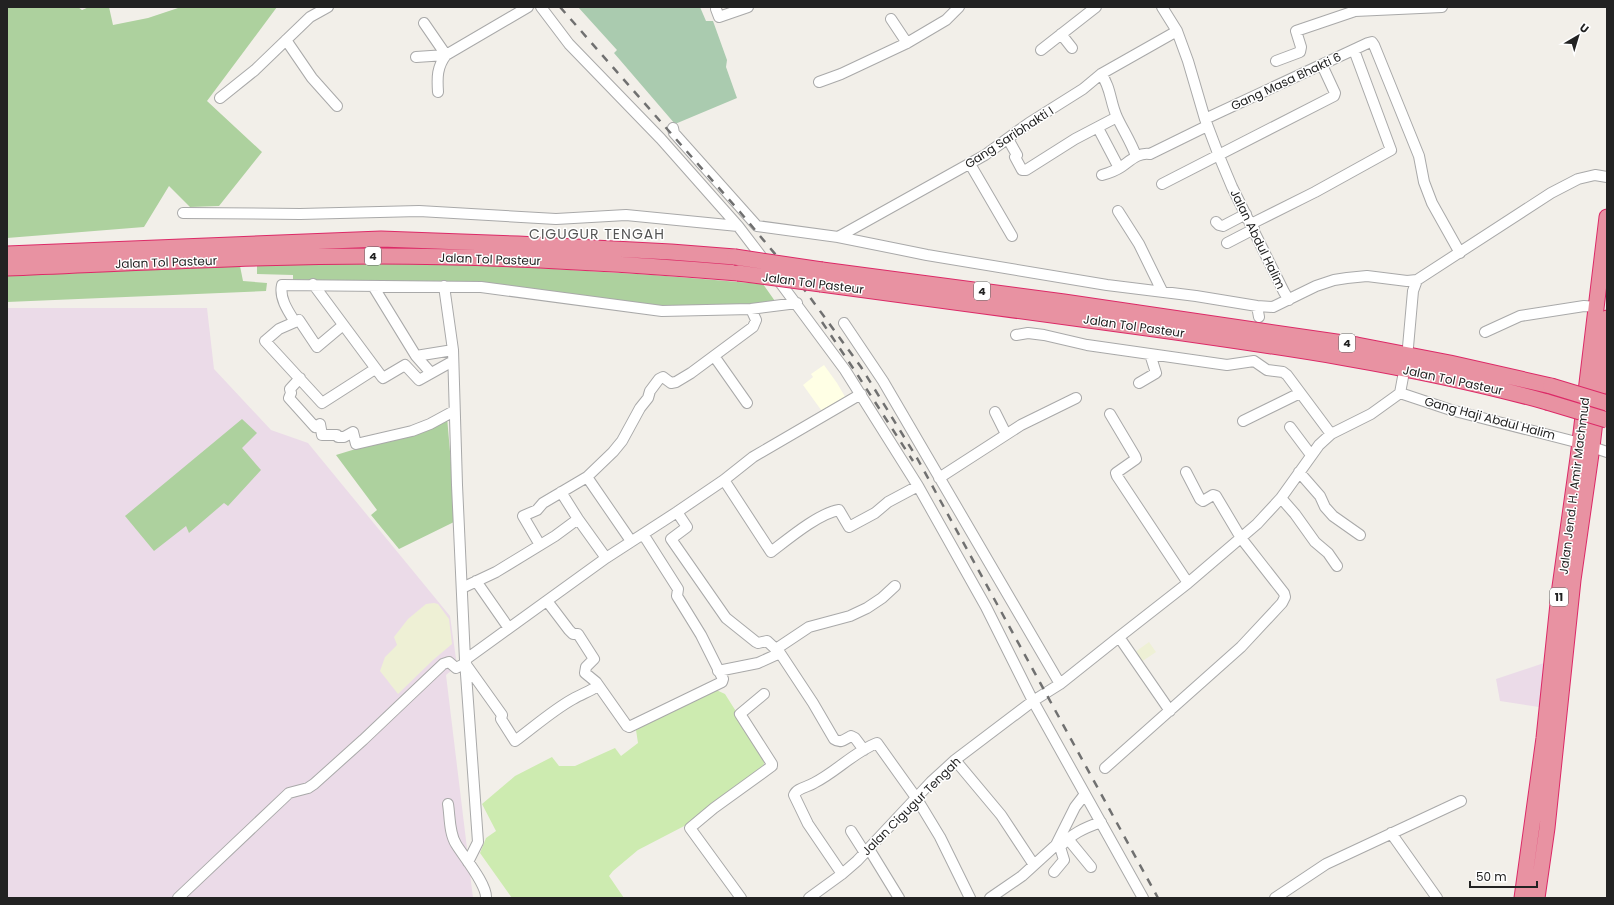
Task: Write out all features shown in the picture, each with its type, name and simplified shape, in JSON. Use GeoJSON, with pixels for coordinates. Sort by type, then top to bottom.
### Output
{"type":"FeatureCollection","features":[{"type":"Feature","properties":{"kind":"highway","name":"Jalan Jend. H. Amir Machmud"},"geometry":{"type":"LineString","coordinates":[[1538,898],[1573,580],[1597,310],[1607,217]]}},
{"type":"Feature","properties":{"kind":"highway","name":"Jalan Tol Pasteur"},"geometry":{"type":"LineString","coordinates":[[7,254],[381,240],[540,245],[735,257],[822,277]]}},
{"type":"Feature","properties":{"kind":"highway","name":"Jalan Tol Pasteur"},"geometry":{"type":"LineString","coordinates":[[7,268],[282,257],[379,256],[619,264],[738,273],[822,277],[1140,320],[1357,345],[1450,363],[1551,386],[1607,403]]}},
{"type":"Feature","properties":{"kind":"highway","name":"Jalan Jend. H. Amir Machmud"},"geometry":{"type":"LineString","coordinates":[[1522,898],[1544,738],[1560,594],[1586,445],[1604,377],[1597,310]]}},
{"type":"Feature","properties":{"kind":"highway","name":"Jalan Tol Pasteur"},"geometry":{"type":"LineString","coordinates":[[1140,320],[1444,377],[1547,402],[1607,420]]}},
{"type":"Feature","properties":{"kind":"highway"},"geometry":{"type":"LineString","coordinates":[[1529,847],[1544,848]]}},
{"type":"Feature","properties":{"kind":"street"},"geometry":{"type":"LineString","coordinates":[[220,98],[255,70],[310,17],[328,7]]}},
{"type":"Feature","properties":{"kind":"street"},"geometry":{"type":"LineString","coordinates":[[438,92],[437,73],[446,55],[528,7]]}},
{"type":"Feature","properties":{"kind":"street"},"geometry":{"type":"LineString","coordinates":[[541,7],[569,44],[661,139],[738,226],[796,303],[861,394],[918,486],[986,607],[1033,701],[1143,898]]}},
{"type":"Feature","properties":{"kind":"street"},"geometry":{"type":"LineString","coordinates":[[716,9],[719,17],[748,7]]}},
{"type":"Feature","properties":{"kind":"street"},"geometry":{"type":"LineString","coordinates":[[819,82],[841,74],[907,43],[946,20],[958,7]]}},
{"type":"Feature","properties":{"kind":"street"},"geometry":{"type":"LineString","coordinates":[[1041,50],[1096,7]]}},
{"type":"Feature","properties":{"kind":"street","name":"Jalan Abdul Halim"},"geometry":{"type":"LineString","coordinates":[[1162,7],[1177,31],[1188,61],[1206,122],[1219,156],[1252,227],[1289,300],[1316,286],[1334,280],[1367,276],[1407,281],[1417,280]]}},
{"type":"Feature","properties":{"kind":"street"},"geometry":{"type":"LineString","coordinates":[[1276,61],[1300,52],[1301,47],[1296,31],[1355,11],[1442,7]]}},
{"type":"Feature","properties":{"kind":"street"},"geometry":{"type":"LineString","coordinates":[[891,19],[907,43]]}},
{"type":"Feature","properties":{"kind":"street"},"geometry":{"type":"LineString","coordinates":[[424,23],[446,55]]}},
{"type":"Feature","properties":{"kind":"street","name":"Gang Saribhakti I"},"geometry":{"type":"LineString","coordinates":[[838,237],[970,164],[1008,140],[1029,123],[1083,89],[1101,74],[1177,31]]}},
{"type":"Feature","properties":{"kind":"street"},"geometry":{"type":"LineString","coordinates":[[1061,34],[1072,48]]}},
{"type":"Feature","properties":{"kind":"street"},"geometry":{"type":"LineString","coordinates":[[286,40],[312,78],[337,106]]}},
{"type":"Feature","properties":{"kind":"street","name":"Gang Masa Bhakti 6"},"geometry":{"type":"LineString","coordinates":[[1136,156],[1145,153],[1150,154],[1206,122],[1368,43],[1373,43],[1419,156],[1424,182],[1432,203],[1460,253]]}},
{"type":"Feature","properties":{"kind":"street"},"geometry":{"type":"LineString","coordinates":[[1227,243],[1252,227],[1391,150],[1354,50]]}},
{"type":"Feature","properties":{"kind":"street"},"geometry":{"type":"LineString","coordinates":[[416,57],[446,55]]}},
{"type":"Feature","properties":{"kind":"street"},"geometry":{"type":"LineString","coordinates":[[1162,184],[1334,96],[1335,93],[1322,65]]}},
{"type":"Feature","properties":{"kind":"street"},"geometry":{"type":"LineString","coordinates":[[1101,74],[1109,88],[1110,99],[1117,117],[1131,142],[1136,156],[1120,168],[1102,175]]}},
{"type":"Feature","properties":{"kind":"street"},"geometry":{"type":"LineString","coordinates":[[1008,140],[1017,155],[1015,157],[1020,167],[1022,170],[1026,170],[1075,139],[1117,117]]}},
{"type":"Feature","properties":{"kind":"street"},"geometry":{"type":"LineString","coordinates":[[674,128],[674,133],[757,226],[838,237],[927,255],[1107,285],[1162,291],[1257,306],[1273,307],[1289,300]]}},
{"type":"Feature","properties":{"kind":"street"},"geometry":{"type":"LineString","coordinates":[[1098,128],[1120,168]]}},
{"type":"Feature","properties":{"kind":"street"},"geometry":{"type":"LineString","coordinates":[[970,164],[1012,236]]}},
{"type":"Feature","properties":{"kind":"street"},"geometry":{"type":"LineString","coordinates":[[1408,347],[1413,291],[1417,280],[1551,193],[1578,179],[1595,175],[1607,177]]}},
{"type":"Feature","properties":{"kind":"street"},"geometry":{"type":"LineString","coordinates":[[183,213],[300,214],[419,211],[556,219],[626,215],[738,226]]}},
{"type":"Feature","properties":{"kind":"street"},"geometry":{"type":"LineString","coordinates":[[1118,211],[1139,244],[1162,291]]}},
{"type":"Feature","properties":{"kind":"street"},"geometry":{"type":"LineString","coordinates":[[1216,222],[1218,225],[1224,226],[1246,214]]}},
{"type":"Feature","properties":{"kind":"street"},"geometry":{"type":"LineString","coordinates":[[296,322],[288,311],[284,301],[281,291],[282,285],[313,284],[481,287],[662,312],[751,309],[796,303]]}},
{"type":"Feature","properties":{"kind":"street"},"geometry":{"type":"LineString","coordinates":[[313,284],[342,326],[383,378],[405,365],[419,380],[453,361]]}},
{"type":"Feature","properties":{"kind":"street"},"geometry":{"type":"LineString","coordinates":[[373,286],[416,356],[431,373]]}},
{"type":"Feature","properties":{"kind":"street"},"geometry":{"type":"LineString","coordinates":[[444,286],[453,350],[454,411],[462,588],[478,842],[468,862]]}},
{"type":"Feature","properties":{"kind":"street"},"geometry":{"type":"LineString","coordinates":[[1257,306],[1259,317]]}},
{"type":"Feature","properties":{"kind":"street"},"geometry":{"type":"LineString","coordinates":[[540,545],[523,516],[537,510],[543,503],[587,477],[613,452],[622,441],[648,398],[650,391],[659,379],[663,377],[672,383],[676,382],[753,327],[756,320],[751,309]]}},
{"type":"Feature","properties":{"kind":"street"},"geometry":{"type":"LineString","coordinates":[[1485,332],[1520,316],[1597,310]]}},
{"type":"Feature","properties":{"kind":"street"},"geometry":{"type":"LineString","coordinates":[[342,326],[317,347],[299,320],[279,329],[265,341],[322,403],[375,369]]}},
{"type":"Feature","properties":{"kind":"street"},"geometry":{"type":"LineString","coordinates":[[844,323],[883,381],[1060,684]]}},
{"type":"Feature","properties":{"kind":"street"},"geometry":{"type":"LineString","coordinates":[[1016,335],[1028,333],[1044,335],[1087,345],[1227,365],[1254,357],[1267,370],[1283,372],[1287,375],[1331,434]]}},
{"type":"Feature","properties":{"kind":"street"},"geometry":{"type":"LineString","coordinates":[[416,356],[453,350]]}},
{"type":"Feature","properties":{"kind":"street"},"geometry":{"type":"LineString","coordinates":[[1139,383],[1156,373],[1150,354]]}},
{"type":"Feature","properties":{"kind":"street"},"geometry":{"type":"LineString","coordinates":[[714,356],[747,403]]}},
{"type":"Feature","properties":{"kind":"street"},"geometry":{"type":"LineString","coordinates":[[1400,393],[1403,377]]}},
{"type":"Feature","properties":{"kind":"street"},"geometry":{"type":"LineString","coordinates":[[300,378],[290,389],[291,393],[289,398],[315,427],[320,424],[322,435],[337,435],[338,437],[344,437],[353,432],[356,444],[424,426],[454,411]]}},
{"type":"Feature","properties":{"kind":"street"},"geometry":{"type":"LineString","coordinates":[[1243,421],[1300,393]]}},
{"type":"Feature","properties":{"kind":"street","name":"Gang Haji Abdul Halim"},"geometry":{"type":"LineString","coordinates":[[1400,393],[1451,410],[1586,445],[1607,452]]}},
{"type":"Feature","properties":{"kind":"street","name":"Jalan Cigugur Tengah"},"geometry":{"type":"LineString","coordinates":[[809,898],[842,874],[867,851],[917,799],[931,782],[955,760],[1033,701],[1060,684],[1119,638],[1188,583],[1257,524],[1281,498],[1319,445],[1331,434],[1371,414],[1400,393]]}},
{"type":"Feature","properties":{"kind":"street"},"geometry":{"type":"LineString","coordinates":[[178,898],[289,793],[308,788],[314,784],[443,664],[449,662],[456,668],[466,663],[508,627],[606,558],[724,480],[753,457],[861,394]]}},
{"type":"Feature","properties":{"kind":"street"},"geometry":{"type":"LineString","coordinates":[[939,478],[1031,419],[1076,398]]}},
{"type":"Feature","properties":{"kind":"street"},"geometry":{"type":"LineString","coordinates":[[995,412],[1006,434]]}},
{"type":"Feature","properties":{"kind":"street"},"geometry":{"type":"LineString","coordinates":[[1110,414],[1136,459],[1119,470],[1116,473],[1117,476],[1188,583]]}},
{"type":"Feature","properties":{"kind":"street"},"geometry":{"type":"LineString","coordinates":[[1290,427],[1311,455]]}},
{"type":"Feature","properties":{"kind":"street"},"geometry":{"type":"LineString","coordinates":[[1105,768],[1241,646],[1282,603],[1285,597],[1284,593],[1241,538],[1216,496],[1213,495],[1203,501],[1201,500],[1186,472]]}},
{"type":"Feature","properties":{"kind":"street"},"geometry":{"type":"LineString","coordinates":[[1299,472],[1320,496],[1325,507],[1333,516],[1360,535]]}},
{"type":"Feature","properties":{"kind":"street"},"geometry":{"type":"LineString","coordinates":[[587,477],[631,541]]}},
{"type":"Feature","properties":{"kind":"street"},"geometry":{"type":"LineString","coordinates":[[724,480],[772,552],[795,534],[829,514],[840,510],[849,527],[875,513],[888,502],[918,486]]}},
{"type":"Feature","properties":{"kind":"street"},"geometry":{"type":"LineString","coordinates":[[561,492],[606,558]]}},
{"type":"Feature","properties":{"kind":"street"},"geometry":{"type":"LineString","coordinates":[[1281,498],[1295,514],[1315,542],[1328,553],[1337,566]]}},
{"type":"Feature","properties":{"kind":"street"},"geometry":{"type":"LineString","coordinates":[[677,512],[686,527],[671,539],[726,618],[734,626],[744,631],[756,642],[767,641],[778,651],[813,703],[834,739],[839,742],[853,737],[864,750]]}},
{"type":"Feature","properties":{"kind":"street"},"geometry":{"type":"LineString","coordinates":[[462,588],[496,572],[555,536],[578,518]]}},
{"type":"Feature","properties":{"kind":"street"},"geometry":{"type":"LineString","coordinates":[[547,601],[569,630],[573,634],[578,634],[590,651],[594,659],[586,667],[585,673],[592,678],[624,724],[630,727],[720,683],[723,679],[701,635],[677,596],[678,589],[643,534]]}},
{"type":"Feature","properties":{"kind":"street"},"geometry":{"type":"LineString","coordinates":[[476,581],[508,627]]}},
{"type":"Feature","properties":{"kind":"street"},"geometry":{"type":"LineString","coordinates":[[718,671],[758,663],[778,651],[809,627],[850,616],[867,608],[882,598],[895,586]]}},
{"type":"Feature","properties":{"kind":"street"},"geometry":{"type":"LineString","coordinates":[[1119,638],[1170,710]]}},
{"type":"Feature","properties":{"kind":"street"},"geometry":{"type":"LineString","coordinates":[[466,663],[502,715],[501,719],[516,741],[574,698],[598,686]]}},
{"type":"Feature","properties":{"kind":"street"},"geometry":{"type":"LineString","coordinates":[[741,898],[690,828],[714,808],[772,766],[740,714],[764,694]]}},
{"type":"Feature","properties":{"kind":"street"},"geometry":{"type":"LineString","coordinates":[[842,874],[808,824],[794,795],[796,791],[815,783],[864,750],[878,744],[917,799],[940,837],[970,898]]}},
{"type":"Feature","properties":{"kind":"street"},"geometry":{"type":"LineString","coordinates":[[955,760],[1001,816],[1034,865]]}},
{"type":"Feature","properties":{"kind":"street"},"geometry":{"type":"LineString","coordinates":[[990,898],[1022,876],[1056,845],[1075,806],[1085,794]]}},
{"type":"Feature","properties":{"kind":"street"},"geometry":{"type":"LineString","coordinates":[[1275,898],[1326,864],[1461,801]]}},
{"type":"Feature","properties":{"kind":"street"},"geometry":{"type":"LineString","coordinates":[[448,804],[455,843],[484,890],[486,898]]}},
{"type":"Feature","properties":{"kind":"street"},"geometry":{"type":"LineString","coordinates":[[1054,872],[1064,860],[1060,847],[1081,829],[1100,822]]}},
{"type":"Feature","properties":{"kind":"street"},"geometry":{"type":"LineString","coordinates":[[851,831],[867,851],[899,898]]}},
{"type":"Feature","properties":{"kind":"street"},"geometry":{"type":"LineString","coordinates":[[1391,833],[1434,896]]}},
{"type":"Feature","properties":{"kind":"street"},"geometry":{"type":"LineString","coordinates":[[1068,839],[1091,867]]}},
{"type":"Feature","properties":{"kind":"shaded area"},"geometry":{"type":"Polygon","coordinates":[[[578,7],[700,7],[706,21],[713,21],[727,60],[726,67],[737,98],[675,124],[614,53],[617,50],[578,7]]]}},
{"type":"Feature","properties":{"kind":"shaded area"},"geometry":{"type":"Polygon","coordinates":[[[7,308],[207,308],[214,369],[271,430],[308,443],[450,616],[457,666],[446,675],[473,898],[7,898],[7,308]]]}},
{"type":"Feature","properties":{"kind":"shaded area"},"geometry":{"type":"Polygon","coordinates":[[[824,365],[847,400],[824,414],[803,385],[813,377],[811,374],[824,365]]]}},
{"type":"Feature","properties":{"kind":"shaded area"},"geometry":{"type":"Polygon","coordinates":[[[426,604],[438,604],[449,619],[452,644],[398,694],[380,671],[385,657],[397,645],[394,637],[408,619],[426,604]]]}},
{"type":"Feature","properties":{"kind":"shaded area"},"geometry":{"type":"Polygon","coordinates":[[[1149,642],[1156,652],[1138,664],[1131,655],[1149,642]]]}},
{"type":"Feature","properties":{"kind":"shaded area"},"geometry":{"type":"Polygon","coordinates":[[[1544,663],[1550,666],[1539,707],[1500,701],[1496,679],[1544,663]]]}},
{"type":"Feature","properties":{"kind":"green space"},"geometry":{"type":"Polygon","coordinates":[[[7,7],[78,7],[82,10],[89,7],[109,7],[113,25],[148,18],[181,7],[277,7],[207,101],[262,152],[219,206],[190,207],[169,186],[144,227],[7,238],[7,7]]]}},
{"type":"Feature","properties":{"kind":"green space"},"geometry":{"type":"Polygon","coordinates":[[[257,263],[473,264],[654,275],[763,284],[777,304],[656,307],[592,297],[293,281],[293,275],[257,274],[257,263]]]}},
{"type":"Feature","properties":{"kind":"green space"},"geometry":{"type":"Polygon","coordinates":[[[240,266],[243,281],[267,283],[266,291],[7,302],[7,276],[240,266]]]}},
{"type":"Feature","properties":{"kind":"green space"},"geometry":{"type":"Polygon","coordinates":[[[447,417],[456,521],[399,549],[371,515],[377,510],[336,455],[431,426],[447,417]]]}},
{"type":"Feature","properties":{"kind":"green space"},"geometry":{"type":"Polygon","coordinates":[[[242,419],[257,433],[242,448],[261,470],[228,506],[224,503],[189,533],[186,526],[154,551],[125,516],[242,419]]]}},
{"type":"Feature","properties":{"kind":"green space"},"geometry":{"type":"Polygon","coordinates":[[[712,688],[725,694],[766,759],[762,768],[690,823],[638,850],[613,871],[609,876],[624,898],[512,898],[480,853],[486,838],[496,831],[482,804],[515,776],[552,757],[559,766],[575,766],[615,748],[621,756],[638,743],[636,730],[712,688]]]}},
{"type":"Feature","properties":{"kind":"railway"},"geometry":{"type":"LineString","coordinates":[[560,7],[740,212],[801,285],[861,367],[917,458],[1158,898]]}},
{"type":"Feature","properties":{"kind":"railway"},"geometry":{"type":"LineString","coordinates":[[822,322],[913,461]]}},
{"type":"Feature","properties":{"kind":"district","name":"CIGUGUR TENGAH"},"geometry":{"type":"Point","coordinates":[597,234]}}]}
